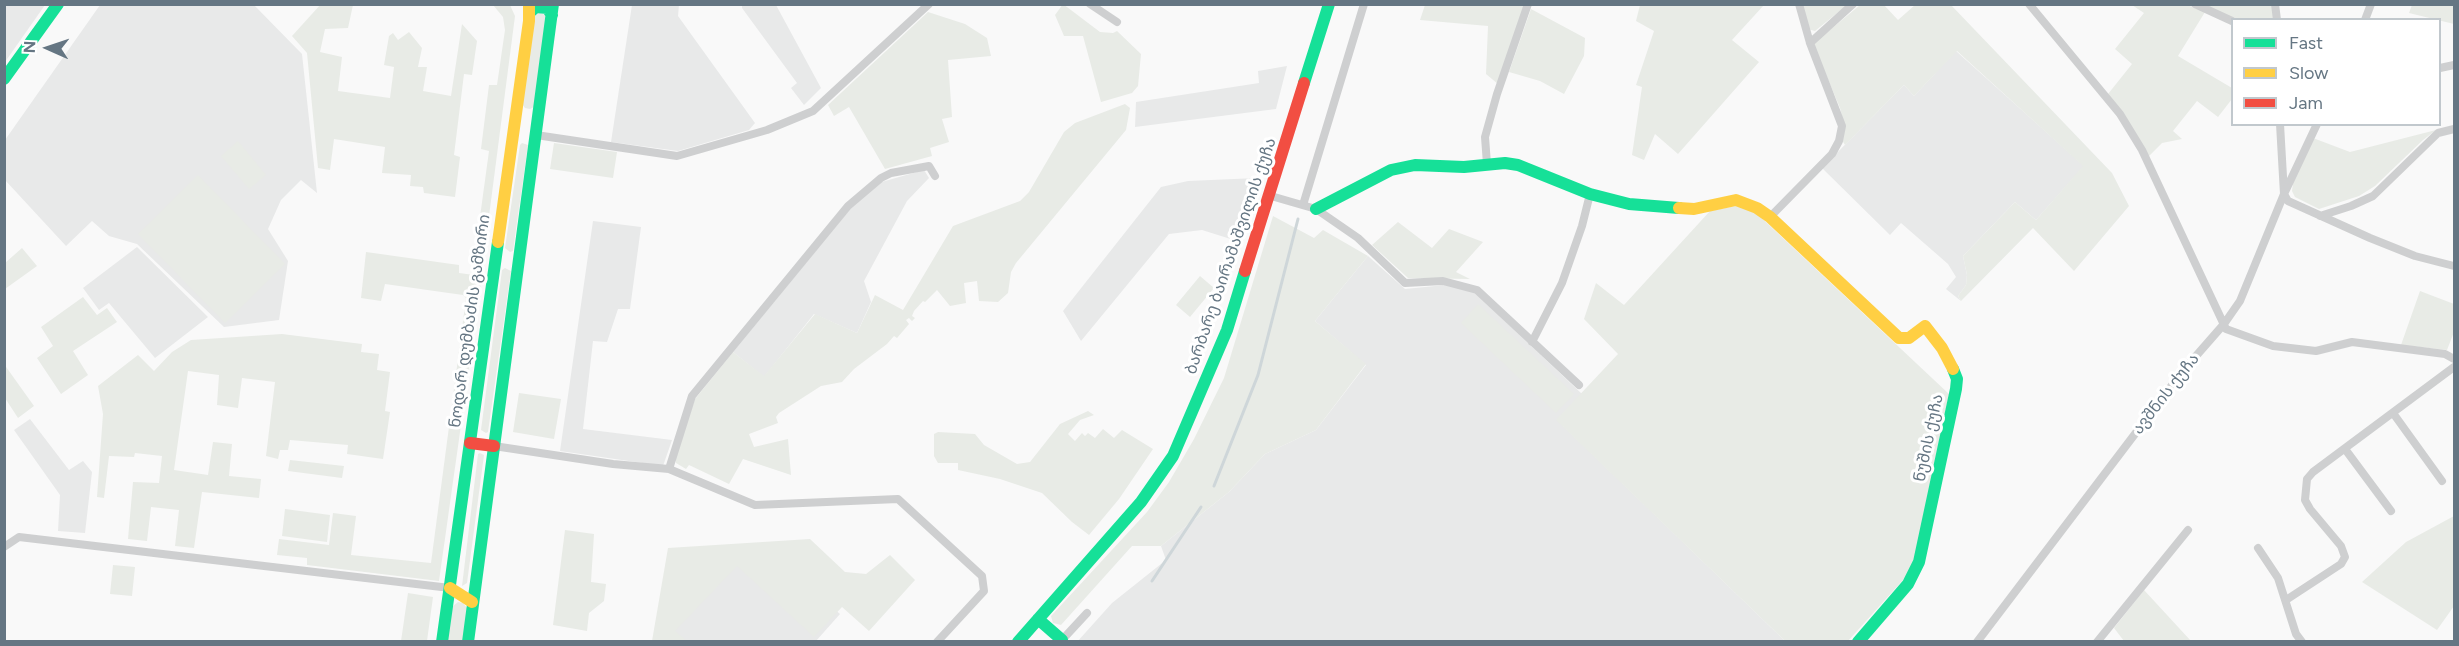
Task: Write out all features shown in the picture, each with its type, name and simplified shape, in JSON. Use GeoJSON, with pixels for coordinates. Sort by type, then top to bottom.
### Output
{"type":"FeatureCollection","features":[{"type":"Feature","properties":{"kind":"street"},"geometry":{"type":"LineString","coordinates":[[4,78],[58,4]]}},
{"type":"Feature","properties":{"kind":"street"},"geometry":{"type":"LineString","coordinates":[[537,135],[677,156],[767,130],[813,111],[929,4]]}},
{"type":"Feature","properties":{"kind":"street"},"geometry":{"type":"LineString","coordinates":[[1090,4],[1117,22]]}},
{"type":"Feature","properties":{"kind":"street","name":"ბარბარე ბაირამაშვილის ქუჩა"},"geometry":{"type":"LineString","coordinates":[[1018,642],[1141,502],[1173,456],[1227,330],[1271,196],[1329,4]]}},
{"type":"Feature","properties":{"kind":"street"},"geometry":{"type":"LineString","coordinates":[[1303,205],[1364,4]]}},
{"type":"Feature","properties":{"kind":"street"},"geometry":{"type":"LineString","coordinates":[[1487,164],[1485,137],[1497,94],[1528,4]]}},
{"type":"Feature","properties":{"kind":"street"},"geometry":{"type":"LineString","coordinates":[[1316,209],[1391,170],[1415,165],[1464,167],[1487,164],[1518,165],[1590,194],[1629,204],[1694,209],[1736,200],[1756,208],[1770,218],[1832,154],[1839,141],[1842,126],[1809,43],[1799,4]]}},
{"type":"Feature","properties":{"kind":"street"},"geometry":{"type":"LineString","coordinates":[[1809,43],[1853,4]]}},
{"type":"Feature","properties":{"kind":"street"},"geometry":{"type":"LineString","coordinates":[[2029,4],[2120,114],[2142,150],[2226,329],[2273,346],[2316,351],[2352,342],[2445,354],[2454,359]]}},
{"type":"Feature","properties":{"kind":"street"},"geometry":{"type":"LineString","coordinates":[[2195,4],[2231,21]]}},
{"type":"Feature","properties":{"kind":"street"},"geometry":{"type":"LineString","coordinates":[[468,642],[553,10],[536,7],[529,9]]}},
{"type":"Feature","properties":{"kind":"street","name":"ნოდარ დუმბაძის გამზირი"},"geometry":{"type":"LineString","coordinates":[[442,642],[529,9]]}},
{"type":"Feature","properties":{"kind":"street"},"geometry":{"type":"LineString","coordinates":[[517,107],[522,112],[531,114],[540,109]]}},
{"type":"Feature","properties":{"kind":"street"},"geometry":{"type":"LineString","coordinates":[[2280,126],[2284,194],[2288,201],[2415,256],[2454,266]]}},
{"type":"Feature","properties":{"kind":"street","name":"ავშნის ქუჩა"},"geometry":{"type":"LineString","coordinates":[[1977,642],[2182,372],[2224,324],[2240,301],[2284,194],[2316,126]]}},
{"type":"Feature","properties":{"kind":"street"},"geometry":{"type":"LineString","coordinates":[[2320,216],[2351,206],[2373,195],[2438,133],[2454,129]]}},
{"type":"Feature","properties":{"kind":"street"},"geometry":{"type":"LineString","coordinates":[[669,469],[692,396],[849,206],[881,178],[891,173],[929,166],[935,177]]}},
{"type":"Feature","properties":{"kind":"street"},"geometry":{"type":"LineString","coordinates":[[1532,342],[1562,283],[1582,226],[1590,194]]}},
{"type":"Feature","properties":{"kind":"street"},"geometry":{"type":"LineString","coordinates":[[1271,196],[1316,209],[1358,238],[1405,283],[1443,281],[1478,290],[1579,385]]}},
{"type":"Feature","properties":{"kind":"street","name":"ნუშის ქუჩა"},"geometry":{"type":"LineString","coordinates":[[1770,218],[1899,338],[1909,338],[1925,326],[1942,348],[1957,379],[1919,562],[1908,584],[1858,642]]}},
{"type":"Feature","properties":{"kind":"street"},"geometry":{"type":"LineString","coordinates":[[496,259],[519,263]]}},
{"type":"Feature","properties":{"kind":"street"},"geometry":{"type":"LineString","coordinates":[[2286,600],[2341,564],[2345,557],[2341,546],[2305,500],[2307,479],[2454,367]]}},
{"type":"Feature","properties":{"kind":"street"},"geometry":{"type":"LineString","coordinates":[[2393,413],[2442,481]]}},
{"type":"Feature","properties":{"kind":"street"},"geometry":{"type":"LineString","coordinates":[[470,443],[614,464],[669,469],[755,505],[898,500],[982,576],[984,591],[937,642]]}},
{"type":"Feature","properties":{"kind":"street"},"geometry":{"type":"LineString","coordinates":[[2345,449],[2391,511]]}},
{"type":"Feature","properties":{"kind":"street"},"geometry":{"type":"LineString","coordinates":[[2097,642],[2188,530]]}},
{"type":"Feature","properties":{"kind":"street"},"geometry":{"type":"LineString","coordinates":[[4,547],[19,537],[450,588],[472,602]]}},
{"type":"Feature","properties":{"kind":"street"},"geometry":{"type":"LineString","coordinates":[[2258,548],[2278,578],[2296,634],[2302,642]]}},
{"type":"Feature","properties":{"kind":"street"},"geometry":{"type":"LineString","coordinates":[[1038,619],[1061,641],[1087,613]]}},
{"type":"Feature","properties":{"kind":"shaded area"},"geometry":{"type":"Polygon","coordinates":[[[321,4],[353,5],[348,28],[325,29],[320,52],[342,57],[338,91],[390,98],[394,67],[384,65],[389,36],[393,33],[398,40],[409,32],[422,48],[418,67],[427,67],[423,91],[451,96],[462,24],[477,41],[472,75],[464,74],[454,155],[460,157],[455,197],[424,193],[423,187],[410,186],[411,175],[382,173],[385,147],[334,139],[330,170],[318,168],[307,53],[292,36],[321,4]]]}},
{"type":"Feature","properties":{"kind":"shaded area"},"geometry":{"type":"Polygon","coordinates":[[[1063,4],[1100,32],[1117,31],[1141,54],[1138,86],[1132,93],[1101,102],[1083,36],[1064,36],[1055,15],[1063,4]]]}},
{"type":"Feature","properties":{"kind":"shaded area"},"geometry":{"type":"Polygon","coordinates":[[[4,5],[45,5],[5,62],[4,5]]]}},
{"type":"Feature","properties":{"kind":"shaded area"},"geometry":{"type":"Polygon","coordinates":[[[100,5],[254,5],[302,54],[317,193],[301,180],[281,200],[268,229],[288,261],[279,320],[224,327],[137,244],[109,236],[92,221],[66,246],[5,180],[5,140],[100,5]]]}},
{"type":"Feature","properties":{"kind":"shaded area"},"geometry":{"type":"Polygon","coordinates":[[[493,5],[510,5],[515,16],[485,247],[476,246],[489,151],[481,149],[489,85],[497,85],[505,30],[503,17],[493,5]]]}},
{"type":"Feature","properties":{"kind":"shaded area"},"geometry":{"type":"Polygon","coordinates":[[[632,5],[679,5],[678,16],[755,123],[749,130],[678,151],[611,142],[632,5]]]}},
{"type":"Feature","properties":{"kind":"shaded area"},"geometry":{"type":"Polygon","coordinates":[[[742,5],[776,5],[821,88],[804,105],[791,88],[797,83],[742,5]]]}},
{"type":"Feature","properties":{"kind":"shaded area"},"geometry":{"type":"Polygon","coordinates":[[[1425,5],[1525,5],[1498,84],[1486,74],[1488,26],[1420,20],[1425,5]]]}},
{"type":"Feature","properties":{"kind":"shaded area"},"geometry":{"type":"Polygon","coordinates":[[[1640,5],[1764,5],[1732,40],[1759,62],[1678,154],[1655,134],[1644,160],[1632,155],[1642,87],[1636,85],[1654,31],[1636,21],[1640,5]]]}},
{"type":"Feature","properties":{"kind":"shaded area"},"geometry":{"type":"Polygon","coordinates":[[[1802,5],[1847,5],[1815,31],[1808,29],[1802,5]]]}},
{"type":"Feature","properties":{"kind":"shaded area"},"geometry":{"type":"Polygon","coordinates":[[[1860,5],[1884,5],[1898,20],[1915,5],[1951,5],[2112,173],[2129,206],[2074,271],[2033,228],[1961,301],[1958,296],[1966,285],[1967,275],[1963,256],[2015,202],[2036,220],[2083,166],[1957,51],[1914,96],[1904,85],[1845,145],[1842,140],[1844,124],[1840,108],[1813,44],[1860,5]]]}},
{"type":"Feature","properties":{"kind":"shaded area"},"geometry":{"type":"Polygon","coordinates":[[[2132,5],[2187,5],[2205,12],[2178,56],[2231,87],[2231,100],[2218,117],[2197,101],[2173,131],[2182,139],[2162,143],[2149,156],[2108,94],[2132,64],[2115,49],[2144,13],[2132,5]]]}},
{"type":"Feature","properties":{"kind":"shaded area"},"geometry":{"type":"Polygon","coordinates":[[[2201,5],[2273,5],[2273,18],[2233,18],[2201,5]]]}},
{"type":"Feature","properties":{"kind":"shaded area"},"geometry":{"type":"Polygon","coordinates":[[[2412,5],[2454,5],[2454,24],[2441,21],[2441,18],[2409,13],[2412,5]]]}},
{"type":"Feature","properties":{"kind":"shaded area"},"geometry":{"type":"Polygon","coordinates":[[[1531,9],[1585,38],[1584,56],[1564,94],[1540,81],[1509,72],[1531,9]]]}},
{"type":"Feature","properties":{"kind":"shaded area"},"geometry":{"type":"Polygon","coordinates":[[[539,12],[547,16],[534,107],[530,109],[525,108],[522,104],[535,14],[539,12]]]}},
{"type":"Feature","properties":{"kind":"shaded area"},"geometry":{"type":"Polygon","coordinates":[[[928,12],[965,24],[987,38],[991,56],[948,60],[952,117],[942,119],[949,142],[930,148],[932,156],[885,169],[849,107],[834,116],[828,105],[928,12]]]}},
{"type":"Feature","properties":{"kind":"shaded area"},"geometry":{"type":"Polygon","coordinates":[[[1956,51],[2084,166],[2036,220],[2015,202],[1963,256],[1967,275],[1966,285],[1958,296],[1961,301],[1946,289],[1956,277],[1948,264],[1901,223],[1890,235],[1822,168],[1904,85],[1914,96],[1956,51]]]}},
{"type":"Feature","properties":{"kind":"shaded area"},"geometry":{"type":"Polygon","coordinates":[[[1287,66],[1276,109],[1135,127],[1136,102],[1259,83],[1258,71],[1287,66]]]}},
{"type":"Feature","properties":{"kind":"shaded area"},"geometry":{"type":"Polygon","coordinates":[[[1125,104],[1130,108],[1126,130],[1016,263],[1011,272],[1008,293],[998,302],[979,301],[977,281],[964,283],[966,303],[950,306],[937,290],[914,311],[912,316],[915,318],[912,321],[909,318],[906,320],[909,324],[897,338],[894,336],[842,382],[821,386],[779,413],[776,417],[778,423],[749,434],[754,447],[788,439],[791,475],[743,459],[729,484],[689,465],[686,469],[676,463],[676,456],[695,399],[733,352],[764,376],[815,314],[857,333],[875,295],[903,310],[953,226],[1020,201],[1029,192],[1064,132],[1075,123],[1125,104]]]}},
{"type":"Feature","properties":{"kind":"shaded area"},"geometry":{"type":"Polygon","coordinates":[[[2436,130],[2375,186],[2359,196],[2319,209],[2295,197],[2292,191],[2293,183],[2313,138],[2350,152],[2436,130]]]}},
{"type":"Feature","properties":{"kind":"shaded area"},"geometry":{"type":"Polygon","coordinates":[[[238,141],[266,175],[249,189],[221,156],[238,141]]]}},
{"type":"Feature","properties":{"kind":"shaded area"},"geometry":{"type":"Polygon","coordinates":[[[522,143],[528,145],[513,251],[510,252],[505,248],[522,143]]]}},
{"type":"Feature","properties":{"kind":"shaded area"},"geometry":{"type":"Polygon","coordinates":[[[554,143],[617,152],[613,178],[550,169],[554,143]]]}},
{"type":"Feature","properties":{"kind":"shaded area"},"geometry":{"type":"Polygon","coordinates":[[[924,170],[929,178],[907,201],[864,281],[871,302],[857,333],[814,314],[764,377],[733,352],[850,209],[878,183],[924,170]]]}},
{"type":"Feature","properties":{"kind":"shaded area"},"geometry":{"type":"Polygon","coordinates":[[[198,175],[285,264],[225,323],[138,234],[198,175]]]}},
{"type":"Feature","properties":{"kind":"shaded area"},"geometry":{"type":"Polygon","coordinates":[[[1257,178],[1237,241],[1202,230],[1169,234],[1081,341],[1063,311],[1161,187],[1188,181],[1257,178]]]}},
{"type":"Feature","properties":{"kind":"shaded area"},"geometry":{"type":"Polygon","coordinates":[[[1741,205],[1752,209],[1949,394],[1912,570],[1848,641],[1785,641],[1556,420],[1618,354],[1584,319],[1596,283],[1624,305],[1710,211],[1741,205]]]}},
{"type":"Feature","properties":{"kind":"shaded area"},"geometry":{"type":"Polygon","coordinates":[[[1273,216],[1314,238],[1323,230],[1368,256],[1315,321],[1366,364],[1316,430],[1265,454],[1229,492],[1161,546],[1132,546],[1061,625],[1053,623],[1051,616],[1147,512],[1169,482],[1194,439],[1224,378],[1273,216]]]}},
{"type":"Feature","properties":{"kind":"shaded area"},"geometry":{"type":"Polygon","coordinates":[[[593,221],[641,227],[630,309],[618,309],[607,342],[593,341],[583,429],[672,440],[663,466],[560,451],[593,221]]]}},
{"type":"Feature","properties":{"kind":"shaded area"},"geometry":{"type":"Polygon","coordinates":[[[1398,222],[1432,248],[1449,229],[1483,242],[1456,272],[1470,279],[1408,278],[1372,245],[1398,222]]]}},
{"type":"Feature","properties":{"kind":"shaded area"},"geometry":{"type":"Polygon","coordinates":[[[137,247],[208,317],[155,358],[109,303],[99,310],[83,288],[137,247]]]}},
{"type":"Feature","properties":{"kind":"shaded area"},"geometry":{"type":"Polygon","coordinates":[[[22,248],[37,266],[5,289],[5,263],[22,248]]]}},
{"type":"Feature","properties":{"kind":"shaded area"},"geometry":{"type":"Polygon","coordinates":[[[366,252],[459,265],[459,273],[482,276],[439,581],[307,565],[307,558],[277,555],[279,539],[329,545],[333,513],[356,516],[351,555],[431,563],[466,298],[463,295],[385,284],[381,301],[361,298],[366,252]]]}},
{"type":"Feature","properties":{"kind":"shaded area"},"geometry":{"type":"Polygon","coordinates":[[[1368,256],[1405,289],[1445,285],[1472,290],[1582,394],[1557,420],[1785,641],[1077,642],[1112,603],[1166,560],[1161,546],[1229,492],[1265,454],[1316,430],[1366,365],[1315,321],[1368,256]]]}},
{"type":"Feature","properties":{"kind":"shaded area"},"geometry":{"type":"Polygon","coordinates":[[[505,268],[511,271],[488,432],[486,433],[481,430],[502,270],[505,268]]]}},
{"type":"Feature","properties":{"kind":"shaded area"},"geometry":{"type":"Polygon","coordinates":[[[1200,276],[1214,288],[1190,317],[1176,305],[1200,276]]]}},
{"type":"Feature","properties":{"kind":"shaded area"},"geometry":{"type":"Polygon","coordinates":[[[2420,291],[2454,304],[2454,332],[2447,350],[2401,345],[2420,291]]]}},
{"type":"Feature","properties":{"kind":"shaded area"},"geometry":{"type":"Polygon","coordinates":[[[83,297],[97,315],[107,308],[117,322],[73,351],[88,375],[61,394],[37,358],[53,346],[41,327],[83,297]]]}},
{"type":"Feature","properties":{"kind":"shaded area"},"geometry":{"type":"Polygon","coordinates":[[[1478,304],[1574,394],[1556,413],[1461,323],[1478,304]]]}},
{"type":"Feature","properties":{"kind":"shaded area"},"geometry":{"type":"Polygon","coordinates":[[[282,334],[362,344],[361,352],[379,354],[377,370],[390,372],[385,411],[390,412],[383,459],[347,454],[348,445],[290,440],[288,450],[280,450],[278,459],[266,456],[275,382],[242,378],[238,408],[217,405],[219,375],[188,371],[174,470],[208,475],[213,442],[232,444],[229,476],[261,479],[259,498],[202,492],[194,548],[175,546],[179,510],[151,507],[147,541],[128,539],[133,482],[159,483],[162,456],[135,453],[134,457],[109,456],[104,498],[97,497],[103,414],[98,386],[138,355],[154,371],[172,352],[191,340],[282,334]]]}},
{"type":"Feature","properties":{"kind":"shaded area"},"geometry":{"type":"Polygon","coordinates":[[[4,364],[34,406],[18,418],[5,398],[4,364]]]}},
{"type":"Feature","properties":{"kind":"shaded area"},"geometry":{"type":"Polygon","coordinates":[[[519,393],[561,399],[554,439],[513,432],[519,393]]]}},
{"type":"Feature","properties":{"kind":"shaded area"},"geometry":{"type":"Polygon","coordinates":[[[1088,411],[1094,415],[1080,420],[1068,434],[1075,441],[1082,433],[1085,436],[1088,433],[1095,438],[1103,429],[1114,438],[1122,430],[1153,449],[1119,499],[1089,535],[1042,493],[1000,479],[958,470],[958,463],[938,463],[934,456],[934,434],[938,432],[975,434],[984,445],[1017,464],[1030,462],[1060,424],[1088,411]]]}},
{"type":"Feature","properties":{"kind":"shaded area"},"geometry":{"type":"Polygon","coordinates":[[[30,419],[69,470],[83,461],[92,472],[85,533],[58,531],[60,495],[14,430],[30,419]]]}},
{"type":"Feature","properties":{"kind":"shaded area"},"geometry":{"type":"Polygon","coordinates":[[[478,454],[484,455],[467,583],[462,586],[478,454]]]}},
{"type":"Feature","properties":{"kind":"shaded area"},"geometry":{"type":"Polygon","coordinates":[[[290,460],[344,466],[342,478],[288,471],[290,460]]]}},
{"type":"Feature","properties":{"kind":"shaded area"},"geometry":{"type":"Polygon","coordinates":[[[285,509],[330,515],[327,542],[282,536],[285,509]]]}},
{"type":"Feature","properties":{"kind":"shaded area"},"geometry":{"type":"Polygon","coordinates":[[[2454,516],[2454,606],[2437,630],[2362,582],[2406,542],[2454,516]]]}},
{"type":"Feature","properties":{"kind":"shaded area"},"geometry":{"type":"Polygon","coordinates":[[[565,530],[594,534],[591,582],[606,584],[604,601],[589,613],[587,631],[553,625],[565,530]]]}},
{"type":"Feature","properties":{"kind":"shaded area"},"geometry":{"type":"Polygon","coordinates":[[[810,539],[845,572],[866,574],[890,555],[915,580],[869,631],[842,607],[814,637],[737,566],[675,631],[687,641],[652,641],[668,548],[810,539]]]}},
{"type":"Feature","properties":{"kind":"shaded area"},"geometry":{"type":"Polygon","coordinates":[[[767,549],[840,614],[816,641],[674,641],[677,551],[767,549]]]}},
{"type":"Feature","properties":{"kind":"shaded area"},"geometry":{"type":"Polygon","coordinates":[[[113,565],[135,567],[132,596],[110,594],[113,565]]]}},
{"type":"Feature","properties":{"kind":"shaded area"},"geometry":{"type":"Polygon","coordinates":[[[2144,590],[2191,641],[2124,641],[2114,628],[2144,590]]]}},
{"type":"Feature","properties":{"kind":"shaded area"},"geometry":{"type":"Polygon","coordinates":[[[408,593],[433,597],[427,641],[401,641],[408,593]]]}},
{"type":"Feature","properties":{"kind":"shaded area"},"geometry":{"type":"Polygon","coordinates":[[[458,602],[463,603],[467,608],[463,641],[447,642],[452,607],[458,602]]]}},
{"type":"Feature","properties":{"kind":"waterway"},"geometry":{"type":"LineString","coordinates":[[1214,486],[1258,375],[1298,219]]}},
{"type":"Feature","properties":{"kind":"waterway"},"geometry":{"type":"LineString","coordinates":[[1152,581],[1201,507]]}},
{"type":"Feature","properties":{"kind":"traffic: fast"},"geometry":{"type":"LineString","coordinates":[[4,79],[58,4]]}},
{"type":"Feature","properties":{"kind":"traffic: fast"},"geometry":{"type":"LineString","coordinates":[[468,642],[553,4]]}},
{"type":"Feature","properties":{"kind":"traffic: fast"},"geometry":{"type":"LineString","coordinates":[[1304,83],[1329,4]]}},
{"type":"Feature","properties":{"kind":"traffic: fast"},"geometry":{"type":"LineString","coordinates":[[529,13],[536,7],[547,8],[552,15]]}},
{"type":"Feature","properties":{"kind":"traffic: fast"},"geometry":{"type":"LineString","coordinates":[[1316,209],[1391,170],[1415,165],[1464,167],[1505,163],[1518,165],[1590,194],[1629,204],[1679,208]]}},
{"type":"Feature","properties":{"kind":"traffic: fast"},"geometry":{"type":"LineString","coordinates":[[442,642],[498,242]]}},
{"type":"Feature","properties":{"kind":"traffic: fast"},"geometry":{"type":"LineString","coordinates":[[1018,642],[1141,502],[1173,456],[1227,330],[1245,271]]}},
{"type":"Feature","properties":{"kind":"traffic: fast"},"geometry":{"type":"LineString","coordinates":[[1858,642],[1908,584],[1919,562],[1956,389],[1957,379],[1953,369]]}},
{"type":"Feature","properties":{"kind":"traffic: fast"},"geometry":{"type":"LineString","coordinates":[[1038,619],[1062,640],[1060,642]]}},
{"type":"Feature","properties":{"kind":"traffic: slow"},"geometry":{"type":"LineString","coordinates":[[498,242],[529,21],[529,4]]}},
{"type":"Feature","properties":{"kind":"traffic: slow"},"geometry":{"type":"LineString","coordinates":[[1679,208],[1694,209],[1736,200],[1757,208],[1770,217],[1899,338],[1909,338],[1925,326],[1942,348],[1953,369]]}},
{"type":"Feature","properties":{"kind":"traffic: slow"},"geometry":{"type":"LineString","coordinates":[[450,588],[472,602]]}},
{"type":"Feature","properties":{"kind":"traffic: jam"},"geometry":{"type":"LineString","coordinates":[[1245,271],[1304,83]]}},
{"type":"Feature","properties":{"kind":"traffic: jam"},"geometry":{"type":"LineString","coordinates":[[470,443],[494,446]]}}]}
